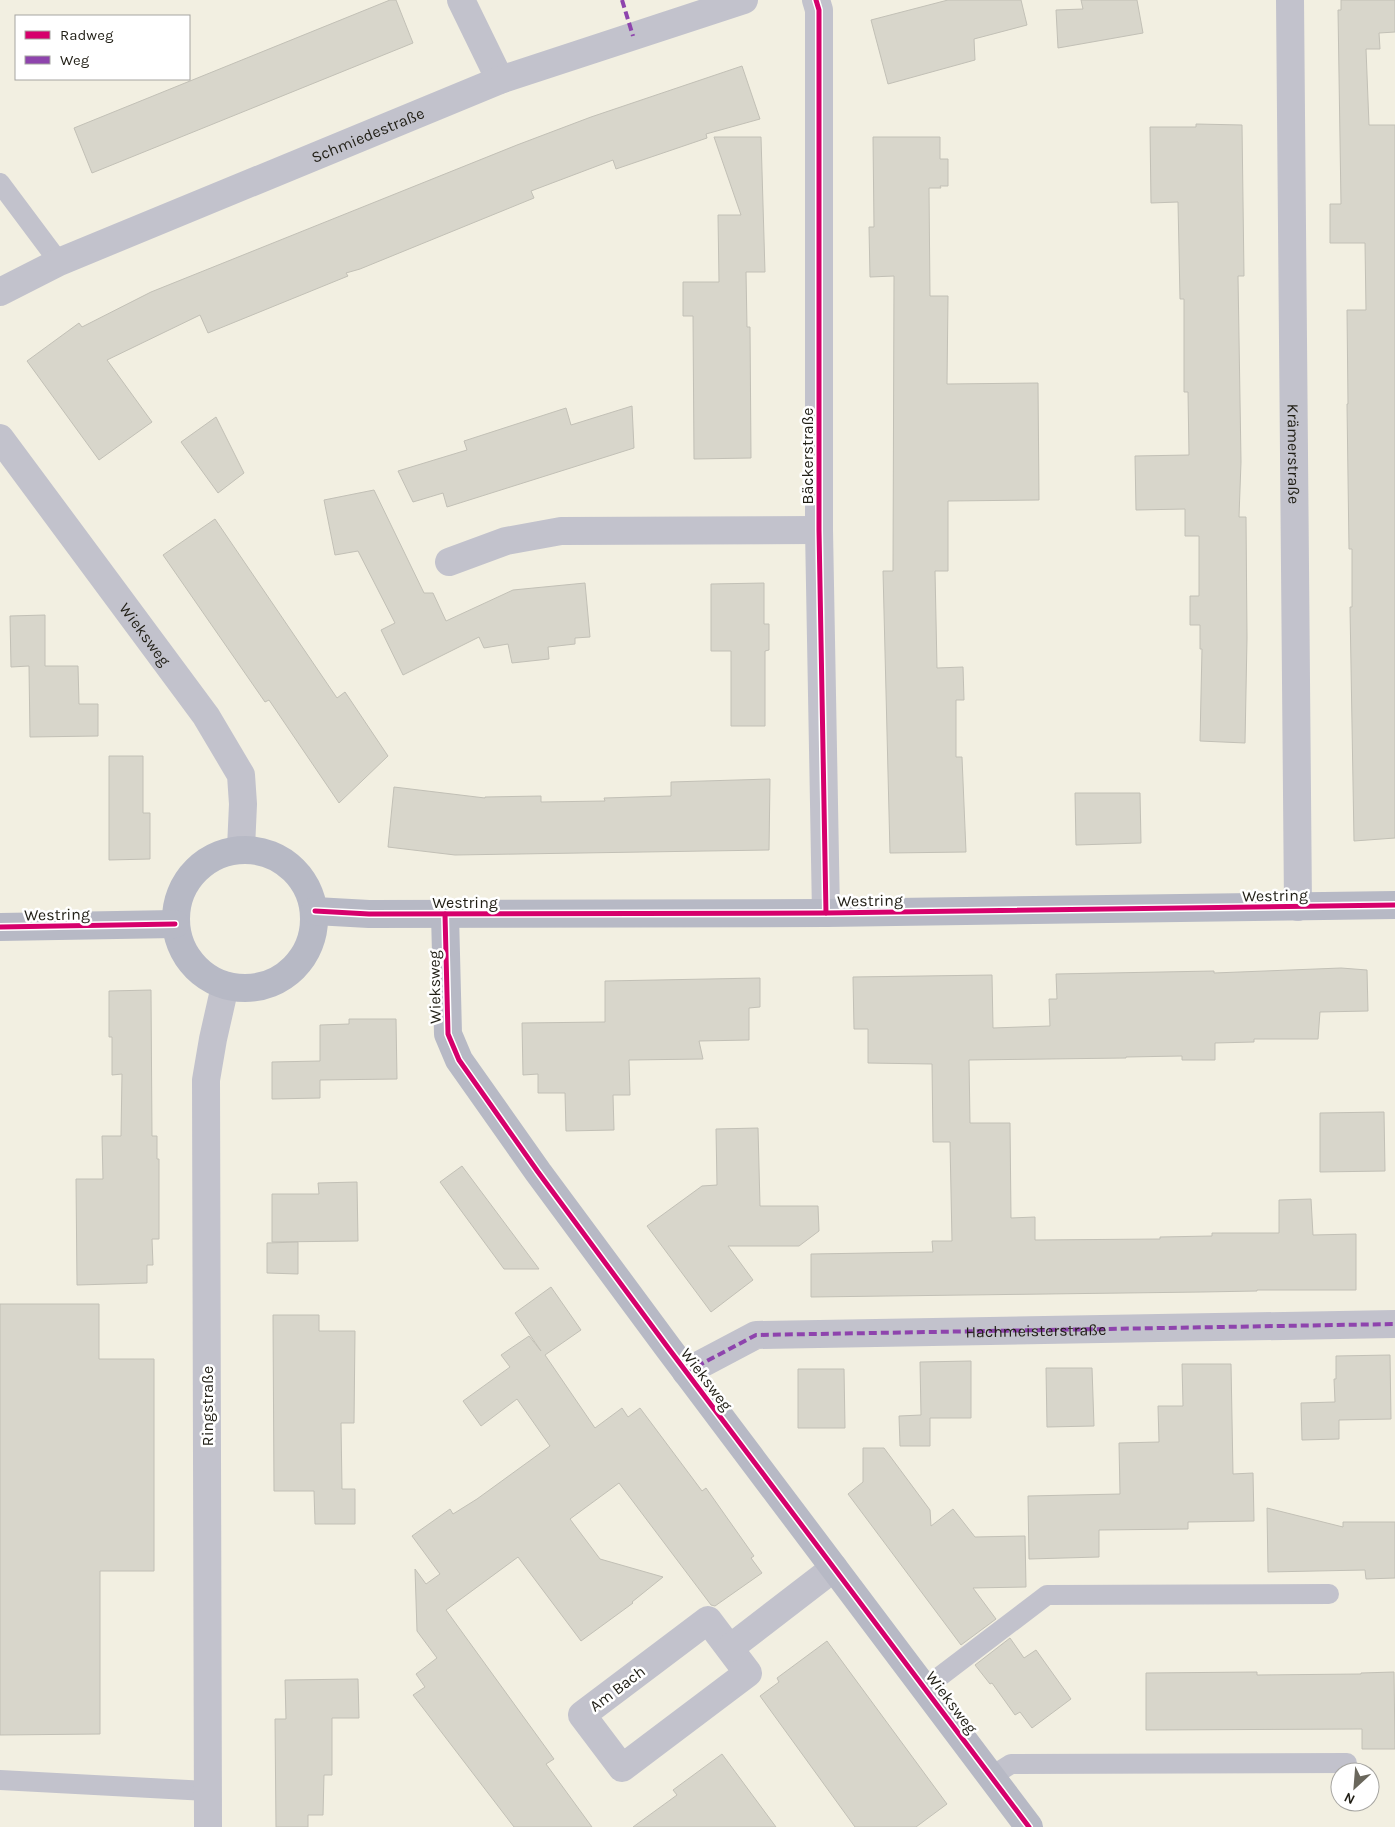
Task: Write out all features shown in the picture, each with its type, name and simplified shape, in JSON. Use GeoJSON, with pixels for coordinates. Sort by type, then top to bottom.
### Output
{"type":"FeatureCollection","features":[{"type":"Feature","properties":{"kind":"main road"},"geometry":{"type":"LineString","coordinates":[[242,848],[270,853],[292,866],[307,887],[315,911],[312,939],[300,963],[278,981],[252,988],[225,986],[200,972],[183,951],[175,924],[179,896],[193,871],[217,854],[242,848]]}},
{"type":"Feature","properties":{"kind":"main road","name":"Westring"},"geometry":{"type":"LineString","coordinates":[[315,911],[370,914],[826,913],[1395,905]]}},
{"type":"Feature","properties":{"kind":"main road","name":"Wieksweg"},"geometry":{"type":"LineString","coordinates":[[445,914],[448,1034],[459,1060],[538,1172],[686,1372],[1030,1827]]}},
{"type":"Feature","properties":{"kind":"main road","name":"Westring"},"geometry":{"type":"LineString","coordinates":[[0,928],[175,924]]}},
{"type":"Feature","properties":{"kind":"street"},"geometry":{"type":"LineString","coordinates":[[462,0],[500,80]]}},
{"type":"Feature","properties":{"kind":"street","name":"Schmiedestraße"},"geometry":{"type":"LineString","coordinates":[[0,292],[59,262],[500,80],[744,0]]}},
{"type":"Feature","properties":{"kind":"street","name":"Bäckerstraße"},"geometry":{"type":"LineString","coordinates":[[816,0],[819,10],[819,530],[826,913]]}},
{"type":"Feature","properties":{"kind":"street","name":"Krämerstraße"},"geometry":{"type":"LineString","coordinates":[[1290,0],[1298,907]]}},
{"type":"Feature","properties":{"kind":"street","name":"Wieksweg"},"geometry":{"type":"LineString","coordinates":[[0,438],[206,716],[222,741],[242,775],[242,848]]}},
{"type":"Feature","properties":{"kind":"street"},"geometry":{"type":"LineString","coordinates":[[449,562],[506,541],[562,531],[819,530]]}},
{"type":"Feature","properties":{"kind":"street","name":"Ringstraße"},"geometry":{"type":"LineString","coordinates":[[208,1827],[206,1080],[225,986]]}},
{"type":"Feature","properties":{"kind":"street","name":"Hachmeisterstraße"},"geometry":{"type":"LineString","coordinates":[[686,1372],[756,1335],[1395,1324]]}},
{"type":"Feature","properties":{"kind":"street"},"geometry":{"type":"LineString","coordinates":[[730,1648],[834,1568]]}},
{"type":"Feature","properties":{"kind":"street","name":"Am Bach"},"geometry":{"type":"LineString","coordinates":[[708,1620],[730,1648],[748,1673],[622,1768],[582,1715],[708,1620]]}},
{"type":"Feature","properties":{"kind":"lane"},"geometry":{"type":"LineString","coordinates":[[0,183],[59,262]]}},
{"type":"Feature","properties":{"kind":"lane"},"geometry":{"type":"LineString","coordinates":[[926,1687],[1047,1595],[1329,1594]]}},
{"type":"Feature","properties":{"kind":"lane"},"geometry":{"type":"LineString","coordinates":[[992,1776],[1011,1764],[1330,1762]]}},
{"type":"Feature","properties":{"kind":"lane"},"geometry":{"type":"LineString","coordinates":[[0,1780],[207,1791]]}},
{"type":"Feature","properties":{"kind":"building"},"geometry":{"type":"Polygon","coordinates":[[[390,0],[396,0],[413,43],[92,173],[74,128],[390,0]]]}},
{"type":"Feature","properties":{"kind":"building"},"geometry":{"type":"Polygon","coordinates":[[[948,0],[1021,0],[1027,25],[974,39],[975,60],[888,84],[871,20],[948,0]]]}},
{"type":"Feature","properties":{"kind":"building"},"geometry":{"type":"Polygon","coordinates":[[[1081,0],[1137,0],[1143,33],[1058,48],[1056,10],[1083,9],[1081,0]]]}},
{"type":"Feature","properties":{"kind":"building"},"geometry":{"type":"Polygon","coordinates":[[[1341,0],[1395,0],[1395,32],[1379,33],[1380,49],[1366,49],[1369,125],[1395,125],[1395,838],[1354,841],[1350,607],[1352,607],[1352,549],[1349,549],[1347,310],[1366,310],[1365,243],[1330,243],[1330,204],[1341,204],[1338,10],[1341,10],[1341,0]]]}},
{"type":"Feature","properties":{"kind":"building"},"geometry":{"type":"Polygon","coordinates":[[[742,66],[760,119],[706,134],[707,138],[616,169],[613,160],[531,191],[534,198],[346,273],[348,276],[208,333],[200,315],[107,360],[152,422],[99,460],[27,361],[79,323],[82,327],[151,292],[517,145],[591,117],[742,66]]]}},
{"type":"Feature","properties":{"kind":"building"},"geometry":{"type":"Polygon","coordinates":[[[1196,124],[1242,125],[1244,276],[1238,276],[1241,462],[1239,517],[1246,517],[1247,638],[1245,743],[1200,741],[1202,649],[1200,649],[1200,625],[1190,625],[1190,596],[1199,596],[1199,536],[1185,536],[1185,509],[1136,510],[1135,456],[1189,455],[1188,392],[1184,392],[1184,299],[1180,299],[1178,202],[1151,203],[1150,127],[1196,127],[1196,124]]]}},
{"type":"Feature","properties":{"kind":"building"},"geometry":{"type":"Polygon","coordinates":[[[714,137],[761,137],[765,272],[746,272],[747,327],[750,327],[751,458],[694,459],[693,316],[683,316],[683,282],[719,282],[718,215],[741,215],[714,137]]]}},
{"type":"Feature","properties":{"kind":"building"},"geometry":{"type":"Polygon","coordinates":[[[873,137],[940,137],[940,159],[948,159],[948,186],[929,188],[930,296],[948,296],[947,384],[1038,383],[1039,500],[948,501],[948,571],[935,571],[937,668],[963,667],[964,700],[956,700],[956,757],[962,757],[966,852],[890,853],[883,571],[893,571],[894,276],[870,277],[869,227],[874,227],[873,137]]]}},
{"type":"Feature","properties":{"kind":"building"},"geometry":{"type":"Polygon","coordinates":[[[632,406],[634,448],[447,507],[443,493],[413,502],[398,471],[467,450],[464,441],[566,408],[571,425],[632,406]]]}},
{"type":"Feature","properties":{"kind":"building"},"geometry":{"type":"Polygon","coordinates":[[[216,417],[244,473],[218,493],[181,442],[216,417]]]}},
{"type":"Feature","properties":{"kind":"building"},"geometry":{"type":"Polygon","coordinates":[[[374,490],[424,593],[433,593],[446,621],[513,590],[585,583],[590,637],[575,638],[575,644],[548,647],[549,659],[512,663],[508,644],[484,648],[479,637],[403,675],[381,630],[395,623],[358,551],[335,555],[324,500],[374,490]]]}},
{"type":"Feature","properties":{"kind":"building"},"geometry":{"type":"Polygon","coordinates":[[[215,519],[337,698],[345,692],[388,756],[339,803],[269,700],[265,702],[163,555],[215,519]]]}},
{"type":"Feature","properties":{"kind":"building"},"geometry":{"type":"Polygon","coordinates":[[[764,583],[764,624],[769,624],[769,650],[765,651],[765,726],[731,726],[731,651],[711,651],[711,584],[764,583]]]}},
{"type":"Feature","properties":{"kind":"building"},"geometry":{"type":"Polygon","coordinates":[[[45,615],[45,666],[78,666],[79,704],[98,704],[98,736],[30,737],[29,666],[11,667],[10,616],[45,615]]]}},
{"type":"Feature","properties":{"kind":"building"},"geometry":{"type":"Polygon","coordinates":[[[109,756],[143,756],[143,813],[150,813],[150,859],[109,860],[109,756]]]}},
{"type":"Feature","properties":{"kind":"building"},"geometry":{"type":"Polygon","coordinates":[[[770,779],[769,850],[455,855],[388,847],[394,787],[485,798],[541,796],[541,802],[605,801],[604,798],[671,796],[671,782],[770,779]]]}},
{"type":"Feature","properties":{"kind":"building"},"geometry":{"type":"Polygon","coordinates":[[[1075,793],[1140,793],[1141,843],[1076,845],[1075,793]]]}},
{"type":"Feature","properties":{"kind":"building"},"geometry":{"type":"Polygon","coordinates":[[[1341,968],[1367,970],[1368,1011],[1320,1012],[1318,1039],[1254,1039],[1254,1042],[1215,1043],[1215,1060],[1182,1060],[1182,1056],[969,1060],[970,1123],[1010,1123],[1011,1218],[1035,1217],[1035,1240],[1160,1239],[1160,1237],[1212,1236],[1212,1233],[1279,1233],[1279,1200],[1311,1199],[1313,1235],[1356,1234],[1356,1290],[811,1297],[811,1254],[933,1252],[932,1241],[952,1241],[950,1142],[933,1142],[932,1064],[868,1063],[868,1029],[854,1029],[853,977],[992,975],[993,1028],[1050,1026],[1049,999],[1057,999],[1056,974],[1214,971],[1214,973],[1341,968]]]}},
{"type":"Feature","properties":{"kind":"building"},"geometry":{"type":"Polygon","coordinates":[[[760,978],[760,1007],[749,1008],[749,1040],[699,1041],[703,1059],[629,1060],[630,1095],[613,1095],[614,1130],[566,1131],[565,1093],[538,1093],[538,1074],[523,1075],[522,1023],[605,1022],[605,981],[760,978]]]}},
{"type":"Feature","properties":{"kind":"building"},"geometry":{"type":"Polygon","coordinates":[[[151,990],[152,1136],[157,1136],[157,1159],[159,1159],[159,1239],[152,1239],[153,1265],[147,1265],[147,1283],[77,1285],[76,1179],[103,1179],[102,1136],[121,1136],[122,1074],[112,1075],[112,1037],[109,1037],[109,991],[151,990]]]}},
{"type":"Feature","properties":{"kind":"building"},"geometry":{"type":"Polygon","coordinates":[[[349,1019],[396,1019],[397,1079],[320,1080],[320,1098],[272,1099],[272,1062],[320,1061],[320,1025],[349,1024],[349,1019]]]}},
{"type":"Feature","properties":{"kind":"building"},"geometry":{"type":"Polygon","coordinates":[[[1384,1112],[1385,1171],[1320,1172],[1320,1113],[1384,1112]]]}},
{"type":"Feature","properties":{"kind":"building"},"geometry":{"type":"Polygon","coordinates":[[[758,1128],[760,1206],[818,1206],[819,1231],[799,1246],[728,1246],[753,1280],[711,1312],[647,1226],[702,1186],[717,1185],[716,1129],[758,1128]]]}},
{"type":"Feature","properties":{"kind":"building"},"geometry":{"type":"Polygon","coordinates":[[[462,1166],[539,1269],[504,1269],[440,1182],[462,1166]]]}},
{"type":"Feature","properties":{"kind":"building"},"geometry":{"type":"Polygon","coordinates":[[[357,1182],[358,1241],[272,1242],[272,1194],[319,1194],[318,1183],[357,1182]]]}},
{"type":"Feature","properties":{"kind":"building"},"geometry":{"type":"Polygon","coordinates":[[[298,1242],[298,1274],[267,1273],[267,1243],[298,1242]]]}},
{"type":"Feature","properties":{"kind":"building"},"geometry":{"type":"Polygon","coordinates":[[[551,1287],[581,1330],[545,1355],[595,1428],[622,1408],[628,1417],[640,1408],[702,1491],[706,1488],[754,1556],[751,1558],[762,1573],[715,1606],[711,1605],[619,1483],[570,1519],[600,1559],[663,1577],[633,1603],[581,1641],[518,1557],[446,1610],[554,1759],[546,1764],[592,1827],[514,1827],[413,1695],[425,1687],[416,1674],[437,1658],[417,1631],[415,1569],[426,1584],[440,1574],[412,1536],[450,1509],[453,1514],[477,1499],[550,1446],[517,1399],[481,1426],[463,1401],[510,1367],[501,1355],[529,1336],[541,1351],[515,1313],[551,1287]]]}},
{"type":"Feature","properties":{"kind":"building"},"geometry":{"type":"Polygon","coordinates":[[[0,1304],[99,1304],[99,1359],[154,1359],[154,1571],[100,1571],[100,1734],[0,1735],[0,1304]]]}},
{"type":"Feature","properties":{"kind":"building"},"geometry":{"type":"Polygon","coordinates":[[[273,1315],[319,1315],[319,1331],[355,1331],[354,1423],[341,1423],[342,1489],[355,1489],[355,1524],[315,1524],[314,1491],[274,1491],[273,1315]]]}},
{"type":"Feature","properties":{"kind":"building"},"geometry":{"type":"Polygon","coordinates":[[[1390,1355],[1391,1419],[1339,1420],[1339,1439],[1302,1440],[1301,1403],[1335,1402],[1336,1356],[1390,1355]]]}},
{"type":"Feature","properties":{"kind":"building"},"geometry":{"type":"Polygon","coordinates":[[[971,1361],[971,1418],[930,1418],[930,1446],[900,1446],[899,1416],[921,1415],[920,1362],[971,1361]]]}},
{"type":"Feature","properties":{"kind":"building"},"geometry":{"type":"Polygon","coordinates":[[[1182,1364],[1231,1364],[1233,1474],[1253,1473],[1254,1521],[1188,1522],[1188,1529],[1099,1530],[1099,1557],[1029,1559],[1028,1496],[1120,1494],[1119,1443],[1159,1442],[1158,1406],[1183,1406],[1182,1364]]]}},
{"type":"Feature","properties":{"kind":"building"},"geometry":{"type":"Polygon","coordinates":[[[1046,1368],[1092,1368],[1094,1426],[1047,1427],[1046,1368]]]}},
{"type":"Feature","properties":{"kind":"building"},"geometry":{"type":"Polygon","coordinates":[[[798,1369],[844,1369],[845,1428],[798,1428],[798,1369]]]}},
{"type":"Feature","properties":{"kind":"building"},"geometry":{"type":"Polygon","coordinates":[[[863,1448],[884,1448],[930,1510],[931,1526],[953,1509],[975,1537],[1025,1536],[1026,1587],[973,1588],[996,1619],[961,1645],[848,1494],[863,1482],[863,1448]]]}},
{"type":"Feature","properties":{"kind":"building"},"geometry":{"type":"Polygon","coordinates":[[[1267,1508],[1343,1527],[1343,1522],[1395,1522],[1395,1578],[1366,1579],[1365,1570],[1268,1572],[1267,1508]]]}},
{"type":"Feature","properties":{"kind":"building"},"geometry":{"type":"Polygon","coordinates":[[[1010,1638],[1024,1658],[1036,1650],[1071,1699],[1032,1728],[1020,1712],[1015,1715],[992,1683],[990,1684],[975,1665],[1010,1638]]]}},
{"type":"Feature","properties":{"kind":"building"},"geometry":{"type":"Polygon","coordinates":[[[827,1641],[947,1804],[916,1827],[855,1827],[760,1696],[779,1682],[777,1678],[827,1641]]]}},
{"type":"Feature","properties":{"kind":"building"},"geometry":{"type":"Polygon","coordinates":[[[1257,1672],[1257,1675],[1394,1672],[1395,1749],[1362,1749],[1362,1729],[1146,1730],[1146,1673],[1257,1672]]]}},
{"type":"Feature","properties":{"kind":"building"},"geometry":{"type":"Polygon","coordinates":[[[358,1679],[359,1718],[332,1718],[332,1775],[324,1775],[323,1815],[308,1815],[308,1827],[276,1827],[275,1719],[286,1719],[285,1680],[358,1679]]]}},
{"type":"Feature","properties":{"kind":"building"},"geometry":{"type":"Polygon","coordinates":[[[722,1754],[776,1827],[633,1827],[677,1795],[673,1790],[722,1754]]]}},
{"type":"Feature","properties":{"kind":"marked path"},"geometry":{"type":"LineString","coordinates":[[622,0],[633,36]]}},
{"type":"Feature","properties":{"kind":"marked path"},"geometry":{"type":"LineString","coordinates":[[686,1372],[756,1335],[1395,1324]]}},
{"type":"Feature","properties":{"kind":"cycle path"},"geometry":{"type":"LineString","coordinates":[[816,0],[819,10],[819,530],[826,913]]}},
{"type":"Feature","properties":{"kind":"cycle path"},"geometry":{"type":"LineString","coordinates":[[315,911],[369,914],[826,913],[1395,905]]}},
{"type":"Feature","properties":{"kind":"cycle path"},"geometry":{"type":"LineString","coordinates":[[445,914],[448,1034],[459,1060],[538,1172],[669,1349],[1029,1827]]}},
{"type":"Feature","properties":{"kind":"cycle path"},"geometry":{"type":"LineString","coordinates":[[0,927],[175,924]]}}]}
